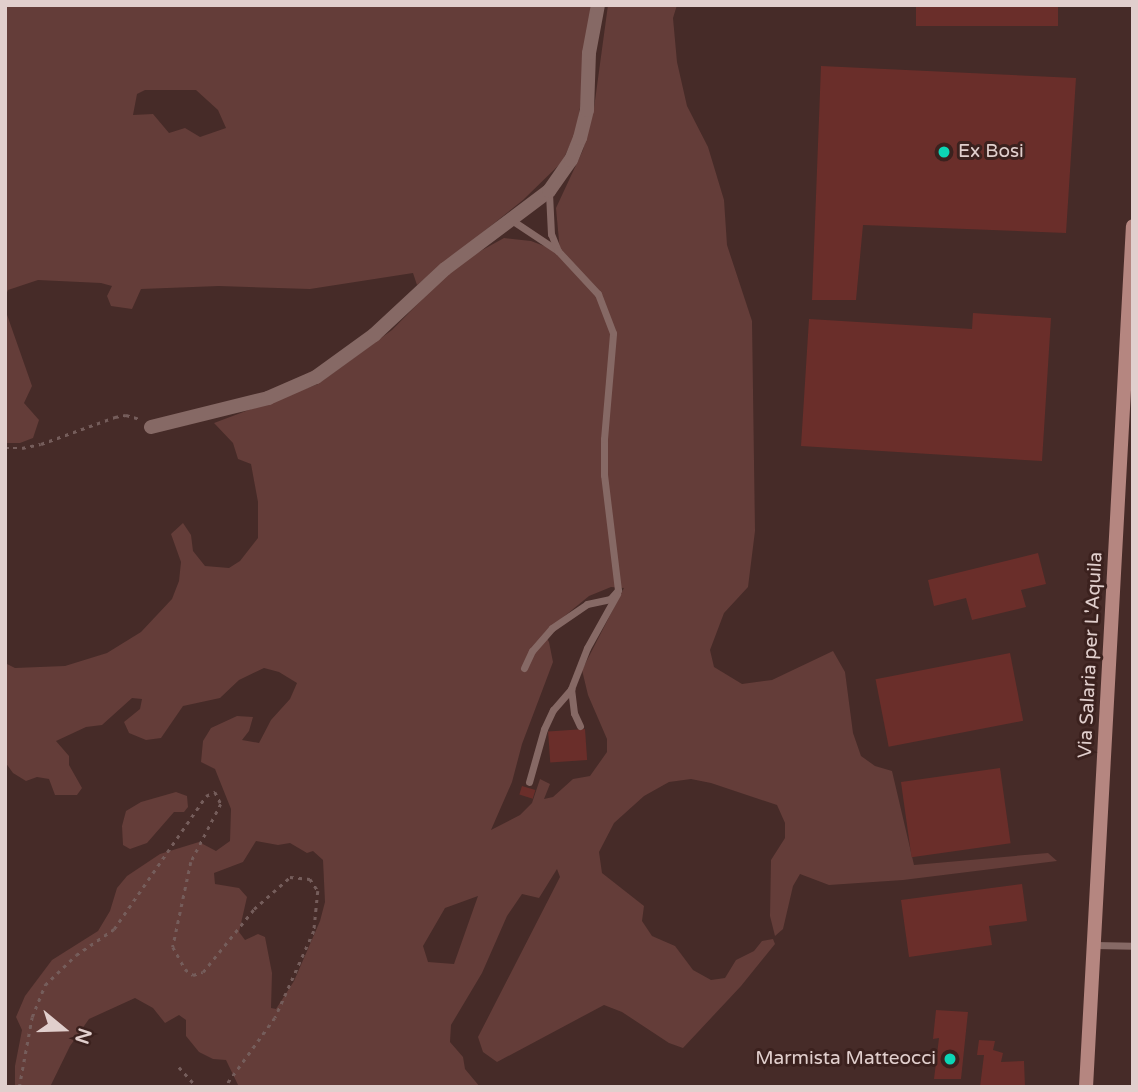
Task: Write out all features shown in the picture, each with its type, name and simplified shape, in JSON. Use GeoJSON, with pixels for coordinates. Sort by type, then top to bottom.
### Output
{"type":"FeatureCollection","features":[{"type":"Feature","properties":{"kind":"main road","name":"Via Salaria per L'Aquila"},"geometry":{"type":"LineString","coordinates":[[1086,1087],[1133,226]]}},
{"type":"Feature","properties":{"kind":"street"},"geometry":{"type":"LineString","coordinates":[[151,427],[268,398],[316,377],[374,335],[445,270],[513,221],[549,191],[570,160],[580,138],[587,110],[589,53],[598,5]]}},
{"type":"Feature","properties":{"kind":"lane"},"geometry":{"type":"LineString","coordinates":[[549,191],[551,234],[558,251]]}},
{"type":"Feature","properties":{"kind":"lane"},"geometry":{"type":"LineString","coordinates":[[513,221],[558,251],[598,294],[614,333],[604,439],[604,475],[618,590],[584,654],[571,689],[553,710],[544,729],[529,782]]}},
{"type":"Feature","properties":{"kind":"lane"},"geometry":{"type":"LineString","coordinates":[[524,668],[532,651],[552,628],[587,604],[610,599],[618,590]]}},
{"type":"Feature","properties":{"kind":"lane"},"geometry":{"type":"LineString","coordinates":[[571,689],[574,713],[580,726]]}},
{"type":"Feature","properties":{"kind":"lane"},"geometry":{"type":"LineString","coordinates":[[1093,945],[1133,946]]}},
{"type":"Feature","properties":{"kind":"path"},"geometry":{"type":"LineString","coordinates":[[5,448],[22,449],[41,444],[125,415],[138,418],[151,427]]}},
{"type":"Feature","properties":{"kind":"path"},"geometry":{"type":"LineString","coordinates":[[19,1087],[32,1017],[46,985],[76,955],[114,929],[206,796],[215,792],[221,804],[191,862],[173,947],[185,970],[192,975],[203,972],[254,909],[289,877],[310,879],[318,891],[313,931],[275,1018],[225,1087]]}},
{"type":"Feature","properties":{"kind":"path"},"geometry":{"type":"LineString","coordinates":[[179,1067],[197,1087]]}},
{"type":"Feature","properties":{"kind":"shaded area"},"geometry":{"type":"Polygon","coordinates":[[[5,5],[597,5],[576,132],[562,162],[523,200],[417,285],[413,273],[310,289],[219,286],[141,289],[132,309],[111,306],[107,296],[112,286],[101,283],[38,280],[8,290],[5,297],[5,5]],[[145,90],[137,94],[133,115],[153,114],[169,133],[185,128],[200,137],[226,128],[218,110],[196,90],[145,90]]]}},
{"type":"Feature","properties":{"kind":"shaded area"},"geometry":{"type":"Polygon","coordinates":[[[608,5],[677,5],[673,18],[677,62],[687,106],[708,147],[724,200],[727,245],[752,321],[755,531],[748,587],[724,613],[710,650],[714,667],[742,684],[772,680],[833,651],[845,672],[853,733],[861,756],[875,766],[892,771],[914,865],[1048,853],[1057,861],[903,880],[829,885],[800,874],[793,886],[783,929],[775,936],[770,916],[771,860],[785,838],[785,823],[777,805],[711,783],[691,779],[669,782],[644,796],[614,823],[599,852],[602,873],[644,906],[642,921],[652,936],[675,946],[693,970],[711,980],[725,978],[736,960],[754,951],[762,941],[773,939],[775,944],[741,986],[683,1048],[669,1043],[622,1012],[604,1005],[497,1062],[483,1052],[478,1037],[560,877],[557,869],[539,898],[522,894],[507,916],[482,973],[451,1025],[450,1042],[463,1057],[465,1069],[480,1087],[239,1087],[226,1060],[213,1059],[199,1052],[186,1036],[186,1020],[179,1015],[165,1023],[153,1008],[135,998],[89,1019],[70,1046],[50,1087],[15,1087],[15,1066],[22,1030],[16,1017],[25,996],[52,960],[98,931],[110,911],[117,888],[127,876],[160,854],[199,842],[216,851],[230,841],[231,809],[215,769],[201,762],[203,741],[211,728],[237,716],[253,717],[249,731],[242,740],[259,743],[271,720],[290,699],[297,683],[279,672],[264,668],[239,680],[220,698],[183,706],[161,738],[146,740],[129,733],[124,722],[140,709],[142,699],[132,698],[102,725],[86,727],[56,741],[69,756],[69,765],[82,788],[77,795],[55,795],[49,779],[37,777],[26,781],[13,773],[5,762],[5,663],[15,668],[65,666],[107,653],[141,632],[172,599],[179,581],[181,562],[171,534],[183,523],[191,535],[193,551],[205,566],[229,568],[240,561],[258,538],[258,502],[251,464],[238,459],[233,443],[214,423],[318,384],[392,330],[457,264],[504,238],[531,241],[560,252],[556,208],[583,150],[594,108],[608,5]],[[611,587],[589,596],[544,633],[549,642],[553,662],[522,744],[512,782],[491,830],[520,815],[532,803],[540,779],[550,784],[544,799],[553,797],[573,779],[590,776],[607,752],[607,739],[588,695],[582,670],[624,588],[611,587]],[[256,841],[243,862],[214,873],[215,884],[239,888],[247,897],[239,932],[245,940],[258,934],[265,937],[272,973],[271,1008],[276,1009],[294,981],[320,921],[325,902],[323,860],[313,851],[307,853],[290,843],[278,845],[256,841]],[[478,896],[445,908],[423,946],[428,962],[454,964],[478,896]]]}},
{"type":"Feature","properties":{"kind":"shaded area"},"geometry":{"type":"Polygon","coordinates":[[[5,309],[32,386],[24,403],[39,420],[33,438],[20,443],[5,443],[5,309]]]}},
{"type":"Feature","properties":{"kind":"shaded area"},"geometry":{"type":"Polygon","coordinates":[[[176,792],[187,796],[188,807],[184,812],[174,812],[147,843],[130,849],[123,845],[122,826],[126,811],[141,802],[176,792]]]}},
{"type":"Feature","properties":{"kind":"building"},"geometry":{"type":"Polygon","coordinates":[[[916,5],[1058,5],[1058,26],[916,26],[916,5]]]}},
{"type":"Feature","properties":{"kind":"building","name":"Ex Bosi"},"geometry":{"type":"Polygon","coordinates":[[[821,66],[1076,78],[1066,233],[863,225],[856,300],[812,300],[821,66]]]}},
{"type":"Feature","properties":{"kind":"building"},"geometry":{"type":"Polygon","coordinates":[[[973,313],[1051,318],[1042,461],[801,446],[809,319],[972,329],[973,313]]]}},
{"type":"Feature","properties":{"kind":"building"},"geometry":{"type":"Polygon","coordinates":[[[1038,553],[1046,584],[1021,590],[1026,607],[972,620],[966,598],[934,606],[928,580],[1038,553]]]}},
{"type":"Feature","properties":{"kind":"building"},"geometry":{"type":"Polygon","coordinates":[[[1010,653],[1023,721],[889,747],[876,679],[1010,653]]]}},
{"type":"Feature","properties":{"kind":"building"},"geometry":{"type":"Polygon","coordinates":[[[585,729],[587,760],[550,763],[548,732],[585,729]]]}},
{"type":"Feature","properties":{"kind":"building"},"geometry":{"type":"Polygon","coordinates":[[[1000,768],[1011,843],[912,857],[901,782],[1000,768]]]}},
{"type":"Feature","properties":{"kind":"building"},"geometry":{"type":"Polygon","coordinates":[[[522,786],[535,790],[533,799],[519,795],[522,786]]]}},
{"type":"Feature","properties":{"kind":"building"},"geometry":{"type":"Polygon","coordinates":[[[1022,884],[1027,921],[989,926],[992,945],[909,957],[901,900],[1022,884]]]}},
{"type":"Feature","properties":{"kind":"building","name":"Marmista Matteocci"},"geometry":{"type":"Polygon","coordinates":[[[936,1010],[968,1012],[961,1079],[934,1079],[939,1038],[933,1039],[936,1010]]]}},
{"type":"Feature","properties":{"kind":"building"},"geometry":{"type":"Polygon","coordinates":[[[979,1040],[995,1041],[993,1050],[1003,1053],[1001,1062],[1024,1061],[1025,1087],[980,1087],[984,1055],[977,1055],[979,1040]]]}},
{"type":"Feature","properties":{"kind":"place","name":"Ex Bosi"},"geometry":{"type":"Point","coordinates":[944,152]}},
{"type":"Feature","properties":{"kind":"place","name":"Marmista Matteocci"},"geometry":{"type":"Point","coordinates":[950,1059]}}]}
